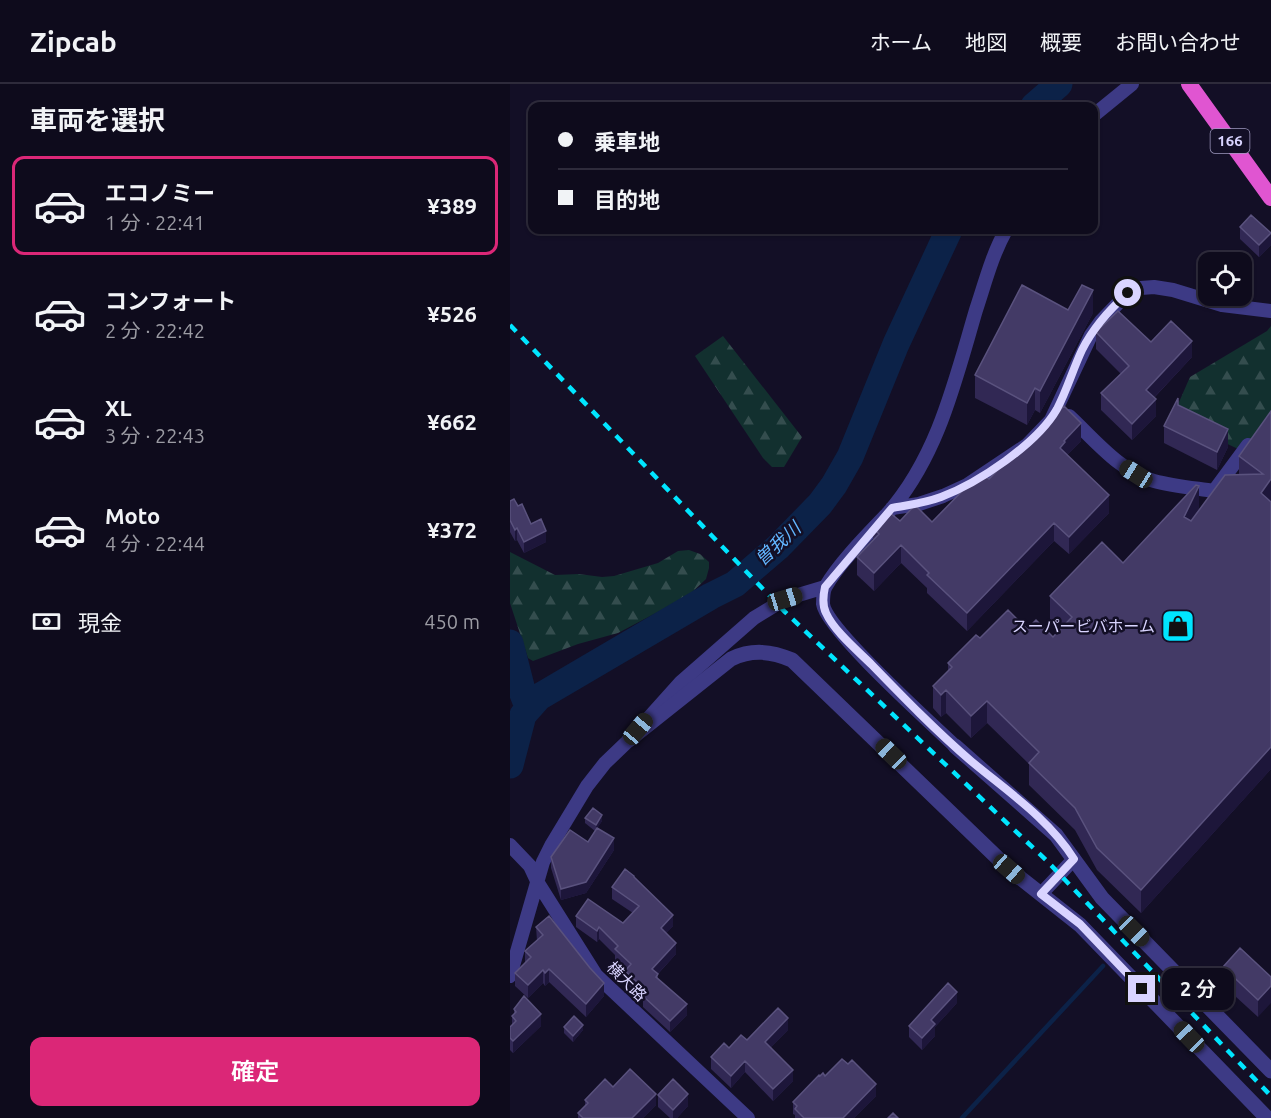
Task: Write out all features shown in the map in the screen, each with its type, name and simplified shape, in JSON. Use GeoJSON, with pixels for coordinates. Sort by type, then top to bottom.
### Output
{"type":"FeatureCollection","features":[{"type":"Feature","properties":{"kind":"highway","name":"166"},"geometry":{"type":"LineString","coordinates":[[1189,84],[1271,198]]}},
{"type":"Feature","properties":{"kind":"street"},"geometry":{"type":"LineString","coordinates":[[1098,112],[1132,84]]}},
{"type":"Feature","properties":{"kind":"street"},"geometry":{"type":"LineString","coordinates":[[510,976],[543,862],[587,786],[605,763],[681,682],[754,618],[785,599],[825,587],[915,478],[940,425],[990,264],[1004,234]]}},
{"type":"Feature","properties":{"kind":"street"},"geometry":{"type":"LineString","coordinates":[[892,508],[919,504],[967,485],[1027,445],[1051,420],[1091,335],[1128,293],[1141,288],[1154,287],[1173,290],[1222,305],[1271,311]]}},
{"type":"Feature","properties":{"kind":"street"},"geometry":{"type":"LineString","coordinates":[[1059,406],[1122,465],[1136,474],[1153,481],[1214,491],[1257,433]]}},
{"type":"Feature","properties":{"kind":"street"},"geometry":{"type":"LineString","coordinates":[[825,587],[823,605],[828,618],[874,667],[955,746],[1056,835],[1102,898],[1271,1071]]}},
{"type":"Feature","properties":{"kind":"street"},"geometry":{"type":"LineString","coordinates":[[629,740],[731,659],[742,654],[757,652],[774,653],[792,660],[1009,869],[1080,924],[1267,1118]]}},
{"type":"Feature","properties":{"kind":"street","name":"横大路"},"geometry":{"type":"LineString","coordinates":[[510,845],[530,866],[537,883],[596,975],[748,1118]]}},
{"type":"Feature","properties":{"kind":"street"},"geometry":{"type":"LineString","coordinates":[[1041,894],[1074,859]]}},
{"type":"Feature","properties":{"kind":"green space"},"geometry":{"type":"Polygon","coordinates":[[[1271,326],[1271,425],[1251,455],[1172,418],[1190,377],[1267,331],[1271,326]]]}},
{"type":"Feature","properties":{"kind":"green space"},"geometry":{"type":"Polygon","coordinates":[[[723,336],[802,437],[784,467],[772,467],[763,458],[695,356],[723,336]]]}},
{"type":"Feature","properties":{"kind":"green space"},"geometry":{"type":"Polygon","coordinates":[[[689,550],[700,554],[709,562],[709,568],[706,579],[688,596],[618,633],[578,644],[533,661],[528,658],[510,603],[510,552],[555,575],[579,574],[602,577],[614,576],[658,563],[678,551],[689,550]]]}},
{"type":"Feature","properties":{"kind":"building"},"geometry":{"type":"Polygon","coordinates":[[[1251,215],[1271,233],[1259,245],[1240,227],[1251,215]]]}},
{"type":"Feature","properties":{"kind":"building"},"geometry":{"type":"Polygon","coordinates":[[[1022,285],[1068,310],[1082,285],[1093,290],[1040,391],[1035,388],[1027,403],[975,375],[1022,285]]]}},
{"type":"Feature","properties":{"kind":"building"},"geometry":{"type":"Polygon","coordinates":[[[1118,311],[1151,342],[1171,321],[1192,341],[1146,390],[1156,399],[1132,424],[1101,393],[1129,366],[1096,332],[1118,311]]]}},
{"type":"Feature","properties":{"kind":"building"},"geometry":{"type":"Polygon","coordinates":[[[1178,398],[1178,405],[1228,429],[1217,452],[1164,426],[1178,398]]]}},
{"type":"Feature","properties":{"kind":"building"},"geometry":{"type":"Polygon","coordinates":[[[1064,406],[1081,423],[1060,448],[1109,495],[1069,537],[1054,523],[967,613],[927,575],[929,573],[901,545],[874,573],[857,557],[879,534],[873,528],[889,512],[900,521],[915,505],[932,522],[975,478],[977,479],[982,474],[989,479],[1064,406]]]}},
{"type":"Feature","properties":{"kind":"building","name":"スーパービバホーム"},"geometry":{"type":"Polygon","coordinates":[[[1271,411],[1271,479],[1261,493],[1271,502],[1271,747],[1141,890],[1097,848],[1075,808],[1029,763],[1039,752],[987,701],[971,716],[946,690],[941,695],[933,686],[952,667],[948,663],[976,635],[980,638],[1008,610],[1027,629],[1036,620],[1053,637],[1072,617],[1050,596],[1102,542],[1123,563],[1196,485],[1199,486],[1184,517],[1191,521],[1225,475],[1263,474],[1239,456],[1271,411]]]}},
{"type":"Feature","properties":{"kind":"building"},"geometry":{"type":"Polygon","coordinates":[[[514,499],[518,506],[522,504],[531,524],[541,519],[546,531],[524,542],[510,520],[510,501],[514,499]]]}},
{"type":"Feature","properties":{"kind":"building"},"geometry":{"type":"Polygon","coordinates":[[[593,808],[602,815],[596,825],[585,818],[593,808]]]}},
{"type":"Feature","properties":{"kind":"building"},"geometry":{"type":"Polygon","coordinates":[[[597,828],[614,838],[586,882],[561,889],[551,857],[570,830],[588,842],[597,828]]]}},
{"type":"Feature","properties":{"kind":"building"},"geometry":{"type":"Polygon","coordinates":[[[625,869],[673,915],[661,928],[676,943],[652,969],[658,974],[656,977],[687,1004],[670,1021],[643,996],[647,991],[625,971],[631,964],[615,949],[618,946],[599,927],[597,931],[576,916],[588,899],[623,923],[639,906],[612,887],[625,869]]]}},
{"type":"Feature","properties":{"kind":"building"},"geometry":{"type":"Polygon","coordinates":[[[549,916],[604,983],[586,1004],[549,969],[545,973],[543,970],[528,985],[515,973],[531,957],[525,951],[543,935],[536,927],[549,916]]]}},
{"type":"Feature","properties":{"kind":"building"},"geometry":{"type":"Polygon","coordinates":[[[1240,948],[1271,977],[1271,986],[1258,1000],[1223,967],[1240,948]]]}},
{"type":"Feature","properties":{"kind":"building"},"geometry":{"type":"Polygon","coordinates":[[[948,983],[957,992],[931,1020],[935,1024],[922,1038],[909,1026],[948,983]]]}},
{"type":"Feature","properties":{"kind":"building"},"geometry":{"type":"Polygon","coordinates":[[[524,996],[541,1014],[513,1041],[510,1038],[510,1027],[516,1021],[512,1016],[516,1012],[514,1009],[524,996]]]}},
{"type":"Feature","properties":{"kind":"building"},"geometry":{"type":"Polygon","coordinates":[[[778,1008],[788,1018],[765,1042],[793,1070],[773,1089],[745,1061],[731,1076],[711,1057],[724,1043],[729,1048],[741,1035],[747,1040],[778,1008]]]}},
{"type":"Feature","properties":{"kind":"building"},"geometry":{"type":"Polygon","coordinates":[[[574,1016],[583,1025],[573,1036],[564,1027],[574,1016]]]}},
{"type":"Feature","properties":{"kind":"building"},"geometry":{"type":"Polygon","coordinates":[[[842,1059],[848,1064],[852,1060],[876,1084],[843,1118],[804,1118],[795,1109],[797,1106],[793,1102],[819,1075],[823,1073],[825,1076],[842,1059]]]}},
{"type":"Feature","properties":{"kind":"building"},"geometry":{"type":"Polygon","coordinates":[[[630,1069],[656,1094],[632,1118],[583,1118],[578,1113],[588,1103],[585,1100],[605,1079],[613,1087],[630,1069]]]}},
{"type":"Feature","properties":{"kind":"building"},"geometry":{"type":"Polygon","coordinates":[[[673,1079],[688,1094],[673,1110],[658,1095],[673,1079]]]}},
{"type":"Feature","properties":{"kind":"building"},"geometry":{"type":"Polygon","coordinates":[[[893,1113],[898,1118],[888,1118],[893,1113]]]}},
{"type":"Feature","properties":{"kind":"waterway","name":"曽我川"},"geometry":{"type":"LineString","coordinates":[[1039,102],[1059,84]]}},
{"type":"Feature","properties":{"kind":"waterway","name":"曽我川"},"geometry":{"type":"LineString","coordinates":[[510,765],[523,715],[539,697],[735,584],[778,547],[820,504],[850,457],[896,344],[947,234]]}},
{"type":"Feature","properties":{"kind":"waterway"},"geometry":{"type":"LineString","coordinates":[[510,643],[528,707]]}},
{"type":"Feature","properties":{"kind":"waterway"},"geometry":{"type":"LineString","coordinates":[[962,1118],[1103,966]]}},
{"type":"Feature","properties":{"kind":"railway"},"geometry":{"type":"LineString","coordinates":[[510,325],[784,611],[1047,861],[1271,1096]]}},
{"type":"Feature","properties":{"kind":"place","name":"スーパービバホーム"},"geometry":{"type":"Point","coordinates":[1178,626]}},
{"type":"Feature","properties":{"kind":"route"},"geometry":{"type":"LineString","coordinates":[[1128,293],[1091,335],[1083,348],[1059,406],[1041,432],[1027,445],[967,485],[919,504],[892,508],[825,587],[823,605],[828,618],[888,682],[955,746],[1056,835],[1067,848],[1074,859],[1041,894],[1080,924],[1142,989]]}}]}
